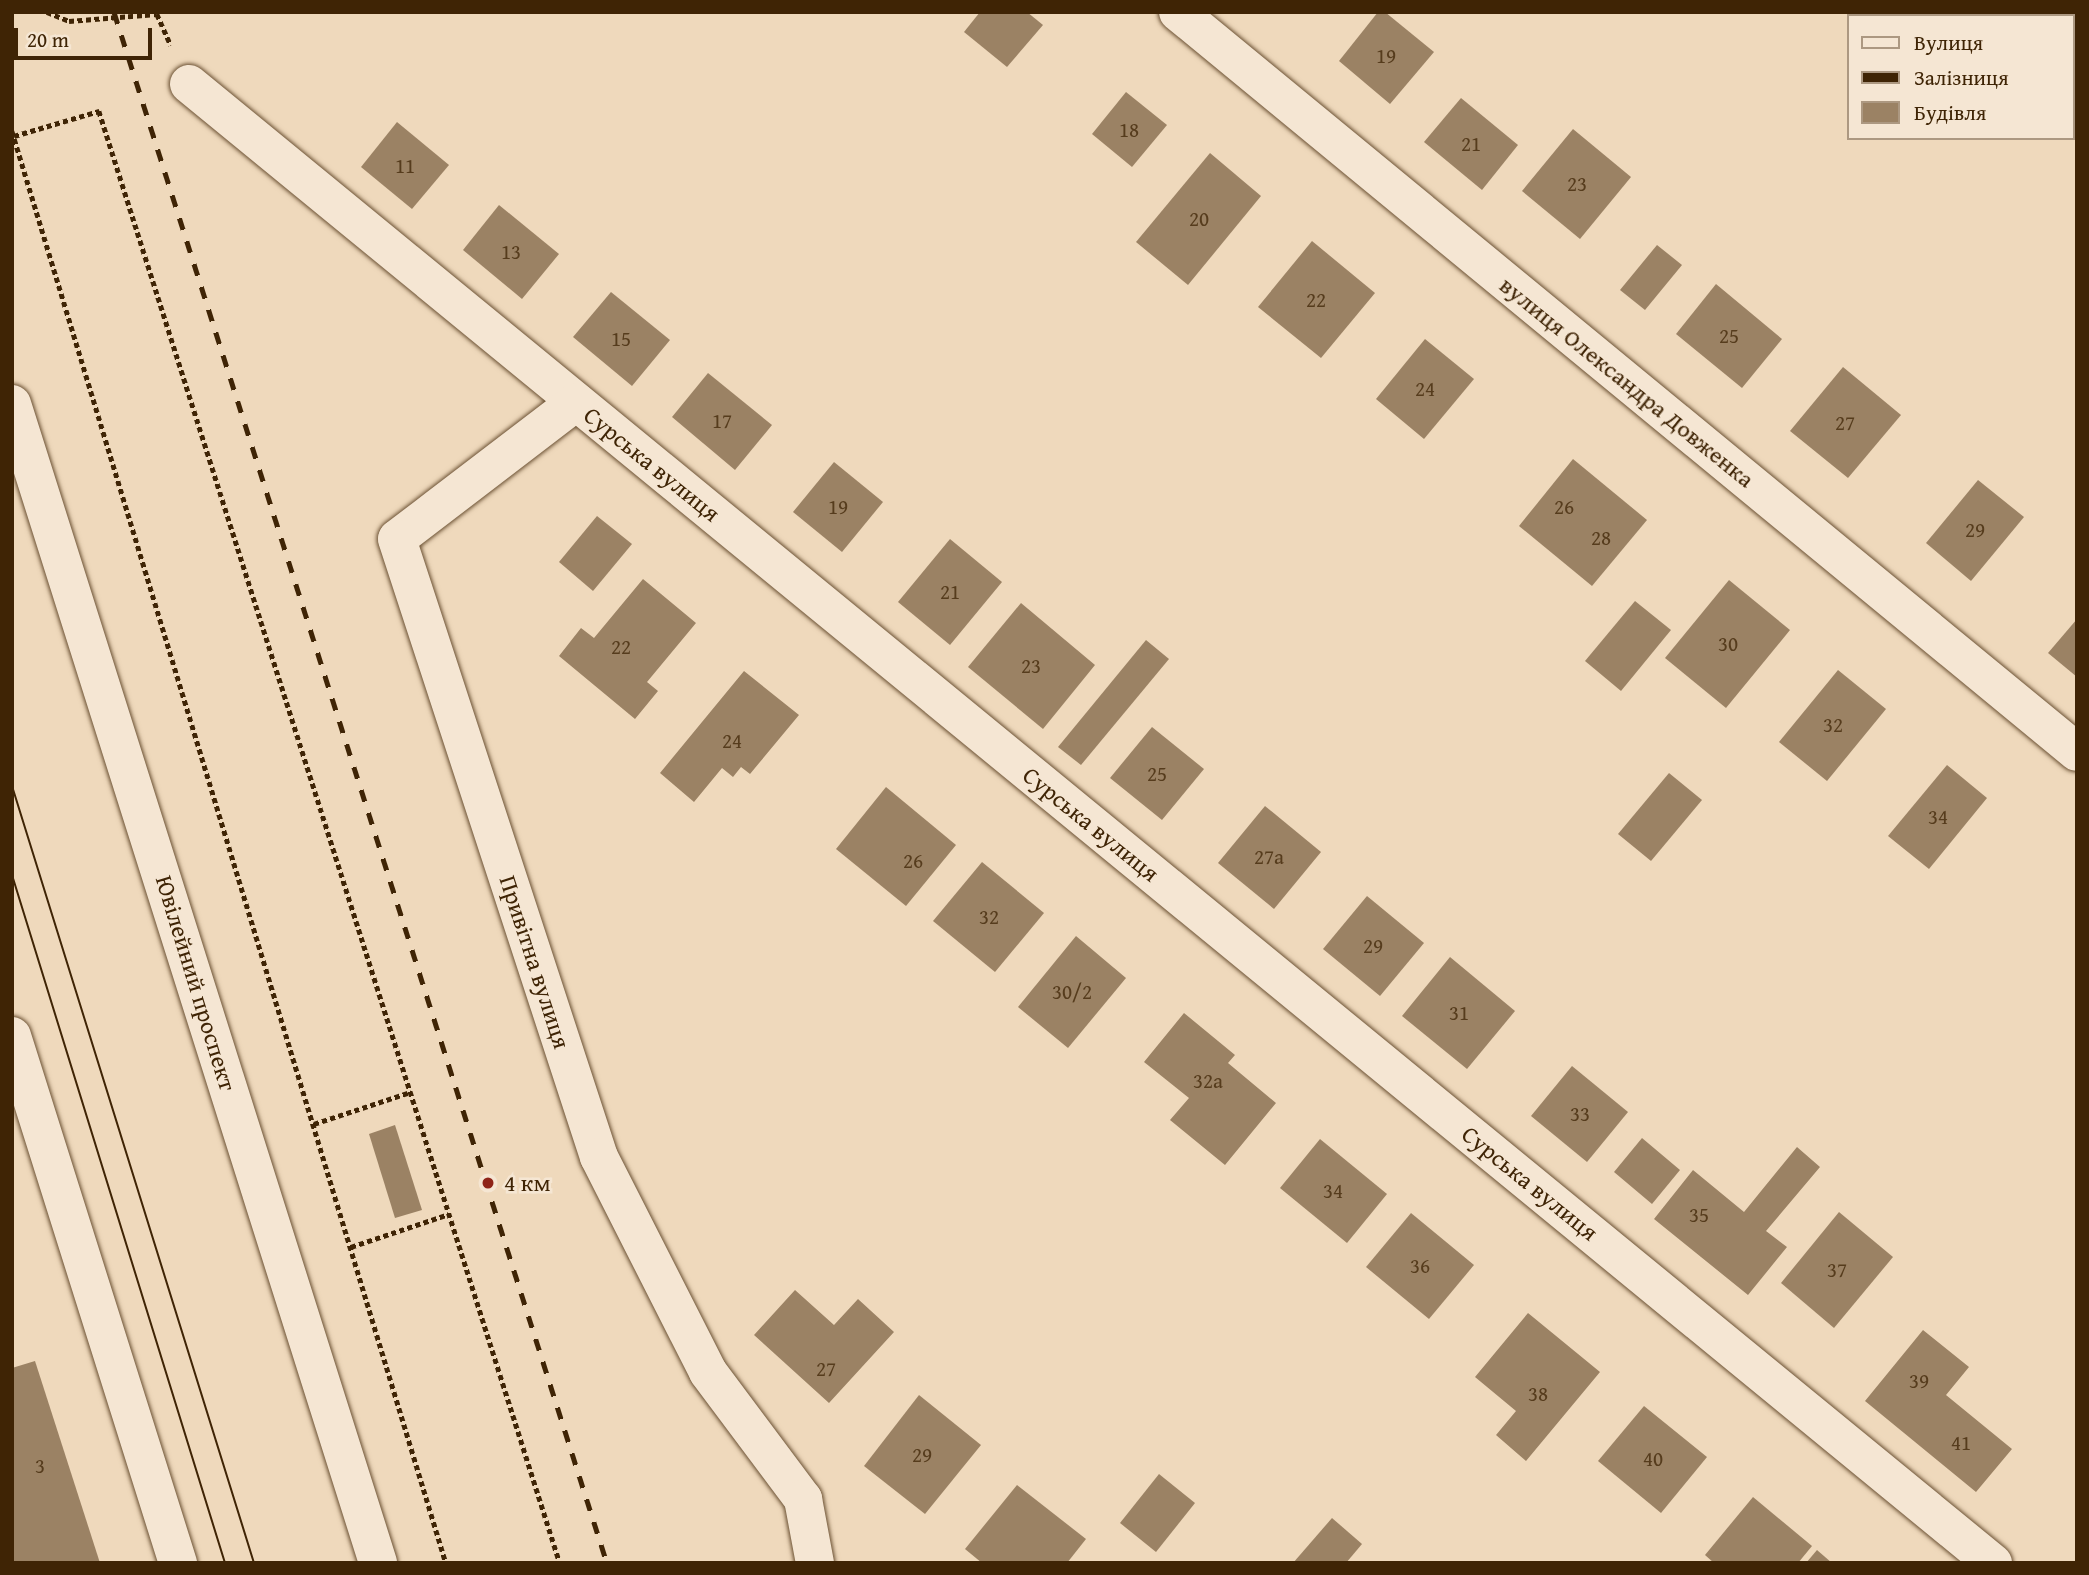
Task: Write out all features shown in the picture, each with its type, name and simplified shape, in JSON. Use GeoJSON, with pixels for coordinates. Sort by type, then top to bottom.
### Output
{"type":"FeatureCollection","features":[{"type":"Feature","properties":{"kind":"street","name":"вулиця Олександра Довженка"},"geometry":{"type":"LineString","coordinates":[[1178,12],[2077,752]]}},
{"type":"Feature","properties":{"kind":"street","name":"Сурська вулиця"},"geometry":{"type":"LineString","coordinates":[[189,84],[1993,1563]]}},
{"type":"Feature","properties":{"kind":"street","name":"Привітна вулиця"},"geometry":{"type":"LineString","coordinates":[[576,402],[397,539],[599,1157],[708,1373],[803,1499],[816,1563]]}},
{"type":"Feature","properties":{"kind":"street","name":"Ювілейний проспект"},"geometry":{"type":"LineString","coordinates":[[12,404],[378,1563]]}},
{"type":"Feature","properties":{"kind":"street"},"geometry":{"type":"LineString","coordinates":[[12,1036],[178,1563]]}},
{"type":"Feature","properties":{"kind":"path"},"geometry":{"type":"LineString","coordinates":[[47,12],[69,21],[158,15],[189,84]]}},
{"type":"Feature","properties":{"kind":"path"},"geometry":{"type":"LineString","coordinates":[[446,1563],[13,134],[99,110],[560,1563]]}},
{"type":"Feature","properties":{"kind":"path"},"geometry":{"type":"LineString","coordinates":[[314,1124],[411,1092]]}},
{"type":"Feature","properties":{"kind":"path"},"geometry":{"type":"LineString","coordinates":[[351,1247],[449,1214]]}},
{"type":"Feature","properties":{"kind":"building"},"geometry":{"type":"Polygon","coordinates":[[[980,12],[1027,12],[1043,25],[1007,67],[964,32],[980,12]]]}},
{"type":"Feature","properties":{"kind":"building"},"geometry":{"type":"Polygon","coordinates":[[[1378,12],[1385,12],[1434,52],[1390,104],[1339,61],[1378,12]]]}},
{"type":"Feature","properties":{"kind":"building"},"geometry":{"type":"Polygon","coordinates":[[[1126,92],[1167,125],[1132,167],[1092,134],[1126,92]]]}},
{"type":"Feature","properties":{"kind":"building"},"geometry":{"type":"Polygon","coordinates":[[[1461,98],[1518,145],[1482,190],[1424,142],[1461,98]]]}},
{"type":"Feature","properties":{"kind":"building"},"geometry":{"type":"Polygon","coordinates":[[[397,122],[449,165],[412,209],[361,167],[397,122]]]}},
{"type":"Feature","properties":{"kind":"building"},"geometry":{"type":"Polygon","coordinates":[[[1573,129],[1631,177],[1580,239],[1522,191],[1573,129]]]}},
{"type":"Feature","properties":{"kind":"building"},"geometry":{"type":"Polygon","coordinates":[[[1210,153],[1261,196],[1188,285],[1136,242],[1210,153]]]}},
{"type":"Feature","properties":{"kind":"building"},"geometry":{"type":"Polygon","coordinates":[[[499,205],[559,254],[522,299],[463,250],[499,205]]]}},
{"type":"Feature","properties":{"kind":"building"},"geometry":{"type":"Polygon","coordinates":[[[1312,241],[1375,293],[1321,358],[1258,307],[1312,241]]]}},
{"type":"Feature","properties":{"kind":"building"},"geometry":{"type":"Polygon","coordinates":[[[1657,245],[1682,265],[1645,310],[1620,290],[1657,245]]]}},
{"type":"Feature","properties":{"kind":"building"},"geometry":{"type":"Polygon","coordinates":[[[1716,284],[1782,339],[1742,388],[1676,334],[1716,284]]]}},
{"type":"Feature","properties":{"kind":"building"},"geometry":{"type":"Polygon","coordinates":[[[611,292],[670,340],[632,386],[573,337],[611,292]]]}},
{"type":"Feature","properties":{"kind":"building"},"geometry":{"type":"Polygon","coordinates":[[[1425,339],[1474,379],[1424,439],[1376,399],[1425,339]]]}},
{"type":"Feature","properties":{"kind":"building"},"geometry":{"type":"Polygon","coordinates":[[[1843,367],[1901,415],[1848,478],[1790,431],[1843,367]]]}},
{"type":"Feature","properties":{"kind":"building"},"geometry":{"type":"Polygon","coordinates":[[[708,373],[772,425],[735,470],[672,417],[708,373]]]}},
{"type":"Feature","properties":{"kind":"building"},"geometry":{"type":"Polygon","coordinates":[[[1573,459],[1647,520],[1592,586],[1519,526],[1573,459]]]}},
{"type":"Feature","properties":{"kind":"building"},"geometry":{"type":"Polygon","coordinates":[[[834,462],[883,502],[842,552],[793,512],[834,462]]]}},
{"type":"Feature","properties":{"kind":"building"},"geometry":{"type":"Polygon","coordinates":[[[1978,480],[2024,517],[1971,581],[1926,543],[1978,480]]]}},
{"type":"Feature","properties":{"kind":"building"},"geometry":{"type":"Polygon","coordinates":[[[597,516],[632,544],[593,591],[559,562],[597,516]]]}},
{"type":"Feature","properties":{"kind":"building"},"geometry":{"type":"Polygon","coordinates":[[[950,539],[1002,582],[950,645],[898,602],[950,539]]]}},
{"type":"Feature","properties":{"kind":"building"},"geometry":{"type":"Polygon","coordinates":[[[643,579],[696,623],[647,682],[658,691],[635,719],[559,656],[581,628],[594,638],[643,579]]]}},
{"type":"Feature","properties":{"kind":"building"},"geometry":{"type":"Polygon","coordinates":[[[1729,580],[1790,630],[1726,708],[1665,658],[1729,580]]]}},
{"type":"Feature","properties":{"kind":"building"},"geometry":{"type":"Polygon","coordinates":[[[1635,601],[1671,630],[1621,691],[1585,661],[1635,601]]]}},
{"type":"Feature","properties":{"kind":"building"},"geometry":{"type":"Polygon","coordinates":[[[1021,603],[1095,665],[1043,729],[968,667],[1021,603]]]}},
{"type":"Feature","properties":{"kind":"building"},"geometry":{"type":"Polygon","coordinates":[[[2077,619],[2077,677],[2048,653],[2077,619]]]}},
{"type":"Feature","properties":{"kind":"building"},"geometry":{"type":"Polygon","coordinates":[[[1146,640],[1169,659],[1081,765],[1058,747],[1146,640]]]}},
{"type":"Feature","properties":{"kind":"building"},"geometry":{"type":"Polygon","coordinates":[[[1838,670],[1886,709],[1827,781],[1779,742],[1838,670]]]}},
{"type":"Feature","properties":{"kind":"building"},"geometry":{"type":"Polygon","coordinates":[[[744,671],[799,715],[750,774],[741,767],[733,777],[722,768],[694,802],[660,773],[744,671]]]}},
{"type":"Feature","properties":{"kind":"building"},"geometry":{"type":"Polygon","coordinates":[[[1152,727],[1204,769],[1162,820],[1110,778],[1152,727]]]}},
{"type":"Feature","properties":{"kind":"building"},"geometry":{"type":"Polygon","coordinates":[[[1947,765],[1987,798],[1929,869],[1888,836],[1947,765]]]}},
{"type":"Feature","properties":{"kind":"building"},"geometry":{"type":"Polygon","coordinates":[[[1669,773],[1702,800],[1651,861],[1618,834],[1669,773]]]}},
{"type":"Feature","properties":{"kind":"building"},"geometry":{"type":"Polygon","coordinates":[[[886,787],[956,845],[906,906],[836,849],[886,787]]]}},
{"type":"Feature","properties":{"kind":"building"},"geometry":{"type":"Polygon","coordinates":[[[1265,806],[1321,852],[1274,909],[1218,863],[1265,806]]]}},
{"type":"Feature","properties":{"kind":"building"},"geometry":{"type":"Polygon","coordinates":[[[982,862],[1044,913],[995,972],[933,921],[982,862]]]}},
{"type":"Feature","properties":{"kind":"building"},"geometry":{"type":"Polygon","coordinates":[[[1367,896],[1424,943],[1380,996],[1323,949],[1367,896]]]}},
{"type":"Feature","properties":{"kind":"building"},"geometry":{"type":"Polygon","coordinates":[[[1076,936],[1126,978],[1068,1048],[1018,1007],[1076,936]]]}},
{"type":"Feature","properties":{"kind":"building"},"geometry":{"type":"Polygon","coordinates":[[[1450,957],[1515,1011],[1467,1069],[1402,1016],[1450,957]]]}},
{"type":"Feature","properties":{"kind":"building"},"geometry":{"type":"Polygon","coordinates":[[[1184,1013],[1235,1055],[1228,1063],[1276,1103],[1225,1165],[1170,1120],[1189,1098],[1144,1062],[1184,1013]]]}},
{"type":"Feature","properties":{"kind":"building"},"geometry":{"type":"Polygon","coordinates":[[[1572,1066],[1628,1112],[1587,1162],[1531,1116],[1572,1066]]]}},
{"type":"Feature","properties":{"kind":"building"},"geometry":{"type":"Polygon","coordinates":[[[395,1125],[422,1210],[395,1218],[369,1134],[395,1125]]]}},
{"type":"Feature","properties":{"kind":"building"},"geometry":{"type":"Polygon","coordinates":[[[1642,1138],[1680,1170],[1652,1204],[1614,1172],[1642,1138]]]}},
{"type":"Feature","properties":{"kind":"building"},"geometry":{"type":"Polygon","coordinates":[[[1320,1139],[1387,1194],[1347,1243],[1280,1188],[1320,1139]]]}},
{"type":"Feature","properties":{"kind":"building"},"geometry":{"type":"Polygon","coordinates":[[[1797,1147],[1820,1167],[1766,1231],[1787,1247],[1748,1295],[1654,1219],[1693,1170],[1744,1212],[1797,1147]]]}},
{"type":"Feature","properties":{"kind":"building"},"geometry":{"type":"Polygon","coordinates":[[[1839,1212],[1893,1257],[1834,1328],[1781,1283],[1839,1212]]]}},
{"type":"Feature","properties":{"kind":"building"},"geometry":{"type":"Polygon","coordinates":[[[1411,1213],[1474,1265],[1429,1319],[1366,1267],[1411,1213]]]}},
{"type":"Feature","properties":{"kind":"building"},"geometry":{"type":"Polygon","coordinates":[[[795,1290],[834,1325],[858,1299],[894,1332],[829,1403],[754,1335],[795,1290]]]}},
{"type":"Feature","properties":{"kind":"building"},"geometry":{"type":"Polygon","coordinates":[[[1528,1313],[1600,1372],[1526,1461],[1496,1435],[1516,1411],[1475,1377],[1528,1313]]]}},
{"type":"Feature","properties":{"kind":"building"},"geometry":{"type":"Polygon","coordinates":[[[1923,1330],[1969,1367],[1946,1395],[2012,1449],[1976,1492],[1865,1401],[1923,1330]]]}},
{"type":"Feature","properties":{"kind":"building"},"geometry":{"type":"Polygon","coordinates":[[[35,1361],[100,1563],[12,1563],[12,1368],[35,1361]]]}},
{"type":"Feature","properties":{"kind":"building"},"geometry":{"type":"Polygon","coordinates":[[[919,1395],[981,1445],[925,1514],[864,1466],[919,1395]]]}},
{"type":"Feature","properties":{"kind":"building"},"geometry":{"type":"Polygon","coordinates":[[[1644,1406],[1707,1457],[1661,1513],[1598,1461],[1644,1406]]]}},
{"type":"Feature","properties":{"kind":"building"},"geometry":{"type":"Polygon","coordinates":[[[1159,1474],[1195,1503],[1156,1552],[1120,1523],[1159,1474]]]}},
{"type":"Feature","properties":{"kind":"building"},"geometry":{"type":"Polygon","coordinates":[[[1017,1485],[1086,1539],[1067,1563],[982,1563],[965,1549],[1017,1485]]]}},
{"type":"Feature","properties":{"kind":"building"},"geometry":{"type":"Polygon","coordinates":[[[1753,1497],[1812,1546],[1798,1563],[1714,1563],[1705,1555],[1753,1497]]]}},
{"type":"Feature","properties":{"kind":"building"},"geometry":{"type":"Polygon","coordinates":[[[1332,1518],[1362,1544],[1346,1563],[1293,1563],[1332,1518]]]}},
{"type":"Feature","properties":{"kind":"building"},"geometry":{"type":"Polygon","coordinates":[[[1817,1550],[1832,1563],[1806,1563],[1817,1550]]]}},
{"type":"Feature","properties":{"kind":"tram line"},"geometry":{"type":"LineString","coordinates":[[12,786],[254,1563]]}},
{"type":"Feature","properties":{"kind":"tram line"},"geometry":{"type":"LineString","coordinates":[[12,875],[225,1563]]}},
{"type":"Feature","properties":{"kind":"railway"},"geometry":{"type":"LineString","coordinates":[[114,12],[607,1563]]}},
{"type":"Feature","properties":{"kind":"place","name":"4 км"},"geometry":{"type":"Point","coordinates":[488,1183]}}]}
